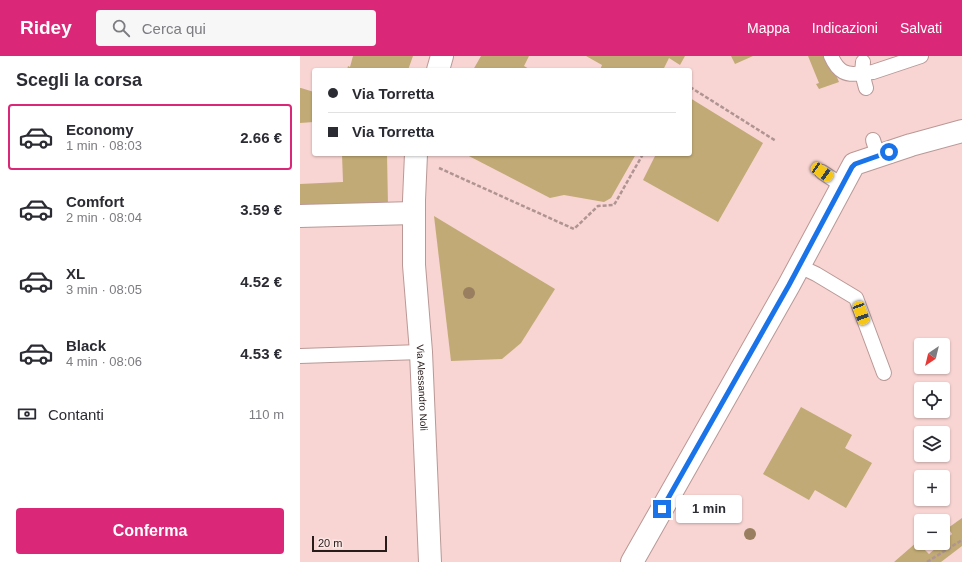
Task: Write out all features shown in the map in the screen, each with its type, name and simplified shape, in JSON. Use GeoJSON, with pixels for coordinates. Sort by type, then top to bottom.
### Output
{"type":"FeatureCollection","features":[{"type":"Feature","properties":{"kind":"street"},"geometry":{"type":"LineString","coordinates":[[439,68],[442,56]]}},
{"type":"Feature","properties":{"kind":"street"},"geometry":{"type":"LineString","coordinates":[[632,562],[799,266],[854,164],[876,148],[911,145],[962,132]]}},
{"type":"Feature","properties":{"kind":"street","name":"Via Alessandro Noli"},"geometry":{"type":"LineString","coordinates":[[416,156],[414,265],[421,352],[430,562]]}},
{"type":"Feature","properties":{"kind":"street"},"geometry":{"type":"LineString","coordinates":[[300,216],[414,213]]}},
{"type":"Feature","properties":{"kind":"lane"},"geometry":{"type":"LineString","coordinates":[[831,56],[836,67],[850,75],[863,68]]}},
{"type":"Feature","properties":{"kind":"lane"},"geometry":{"type":"LineString","coordinates":[[863,68],[873,72],[921,56]]}},
{"type":"Feature","properties":{"kind":"lane"},"geometry":{"type":"LineString","coordinates":[[863,68],[866,88]]}},
{"type":"Feature","properties":{"kind":"lane"},"geometry":{"type":"LineString","coordinates":[[822,172],[843,186]]}},
{"type":"Feature","properties":{"kind":"lane"},"geometry":{"type":"LineString","coordinates":[[799,266],[816,274],[856,298],[884,373]]}},
{"type":"Feature","properties":{"kind":"lane"},"geometry":{"type":"LineString","coordinates":[[300,356],[421,352]]}},
{"type":"Feature","properties":{"kind":"path"},"geometry":{"type":"LineString","coordinates":[[692,88],[776,141]]}},
{"type":"Feature","properties":{"kind":"path"},"geometry":{"type":"LineString","coordinates":[[418,156],[574,229],[598,206],[614,205],[642,156]]}},
{"type":"Feature","properties":{"kind":"path"},"geometry":{"type":"LineString","coordinates":[[927,562],[962,540]]}},
{"type":"Feature","properties":{"kind":"shaded area"},"geometry":{"type":"Polygon","coordinates":[[[353,56],[413,56],[409,68],[348,68],[348,66],[350,67],[353,56]]]}},
{"type":"Feature","properties":{"kind":"shaded area"},"geometry":{"type":"Polygon","coordinates":[[[481,56],[529,56],[524,66],[528,68],[474,68],[481,56]]]}},
{"type":"Feature","properties":{"kind":"shaded area"},"geometry":{"type":"Polygon","coordinates":[[[586,56],[685,56],[680,65],[669,58],[664,68],[601,68],[602,65],[586,56]]]}},
{"type":"Feature","properties":{"kind":"shaded area"},"geometry":{"type":"Polygon","coordinates":[[[731,56],[753,56],[735,64],[731,56]]]}},
{"type":"Feature","properties":{"kind":"shaded area"},"geometry":{"type":"Polygon","coordinates":[[[808,56],[828,56],[839,82],[819,89],[816,84],[819,83],[808,56]]]}},
{"type":"Feature","properties":{"kind":"shaded area"},"geometry":{"type":"Polygon","coordinates":[[[300,88],[312,91],[312,122],[300,123],[300,88]]]}},
{"type":"Feature","properties":{"kind":"shaded area"},"geometry":{"type":"Polygon","coordinates":[[[692,99],[763,143],[718,222],[643,180],[655,156],[692,156],[692,99]]]}},
{"type":"Feature","properties":{"kind":"shaded area"},"geometry":{"type":"Polygon","coordinates":[[[342,156],[387,156],[388,206],[300,207],[300,184],[343,182],[342,156]]]}},
{"type":"Feature","properties":{"kind":"shaded area"},"geometry":{"type":"Polygon","coordinates":[[[469,156],[635,156],[611,198],[604,202],[564,195],[550,198],[469,156]]]}},
{"type":"Feature","properties":{"kind":"shaded area"},"geometry":{"type":"Polygon","coordinates":[[[434,216],[555,289],[521,343],[502,359],[451,361],[434,216]]]}},
{"type":"Feature","properties":{"kind":"shaded area"},"geometry":{"type":"Polygon","coordinates":[[[801,407],[852,435],[845,448],[872,463],[846,508],[815,490],[809,500],[763,474],[801,407]]]}},
{"type":"Feature","properties":{"kind":"shaded area"},"geometry":{"type":"Polygon","coordinates":[[[962,518],[962,546],[941,562],[894,562],[914,545],[914,550],[925,550],[929,554],[934,550],[950,550],[950,536],[952,534],[950,527],[962,518]]]}},
{"type":"Feature","properties":{"kind":"route"},"geometry":{"type":"LineString","coordinates":[[662,509],[789,285],[852,167],[854,164],[889,152]]}}]}
